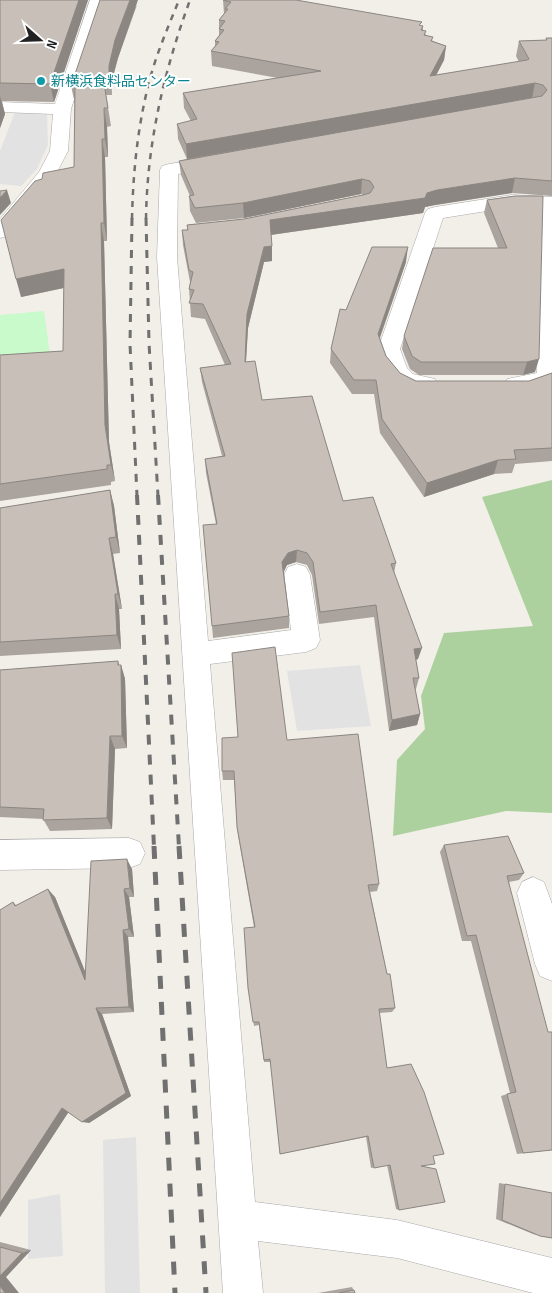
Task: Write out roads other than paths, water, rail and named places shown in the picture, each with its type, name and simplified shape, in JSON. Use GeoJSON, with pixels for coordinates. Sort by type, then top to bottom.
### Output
{"type":"FeatureCollection","features":[{"type":"Feature","properties":{"kind":"street"},"geometry":{"type":"LineString","coordinates":[[0,232],[47,174],[59,151],[62,109],[98,0]]}},
{"type":"Feature","properties":{"kind":"street"},"geometry":{"type":"LineString","coordinates":[[0,107],[62,109]]}},
{"type":"Feature","properties":{"kind":"street"},"geometry":{"type":"LineString","coordinates":[[233,160],[169,170],[177,233],[195,654],[243,1293]]}},
{"type":"Feature","properties":{"kind":"street"},"geometry":{"type":"LineString","coordinates":[[450,385],[413,385],[398,374],[388,349],[435,213],[512,201],[551,203],[548,377],[524,385],[496,385]]}},
{"type":"Feature","properties":{"kind":"street"},"geometry":{"type":"LineString","coordinates":[[195,654],[306,640],[297,575]]}},
{"type":"Feature","properties":{"kind":"street"},"geometry":{"type":"LineString","coordinates":[[0,855],[129,853]]}},
{"type":"Feature","properties":{"kind":"street"},"geometry":{"type":"LineString","coordinates":[[533,893],[552,964]]}},
{"type":"Feature","properties":{"kind":"street"},"geometry":{"type":"LineString","coordinates":[[237,1219],[397,1239],[552,1278]]}},
{"type":"Feature","properties":{"kind":"railway"},"geometry":{"type":"LineString","coordinates":[[132,219],[137,147],[146,93],[157,56],[179,0]]}},
{"type":"Feature","properties":{"kind":"railway"},"geometry":{"type":"LineString","coordinates":[[146,219],[150,163],[159,108],[172,53],[190,0]]}},
{"type":"Feature","properties":{"kind":"railway"},"geometry":{"type":"LineString","coordinates":[[132,218],[130,344],[137,496]]}},
{"type":"Feature","properties":{"kind":"railway"},"geometry":{"type":"LineString","coordinates":[[146,219],[149,343],[158,496]]}},
{"type":"Feature","properties":{"kind":"railway"},"geometry":{"type":"LineString","coordinates":[[137,495],[154,847]]}},
{"type":"Feature","properties":{"kind":"railway"},"geometry":{"type":"LineString","coordinates":[[158,495],[179,847]]}},
{"type":"Feature","properties":{"kind":"railway"},"geometry":{"type":"LineString","coordinates":[[154,846],[175,1293]]}},
{"type":"Feature","properties":{"kind":"railway"},"geometry":{"type":"LineString","coordinates":[[179,846],[206,1293]]}},
{"type":"Feature","properties":{"kind":"place","name":"新横浜食料品センター"},"geometry":{"type":"Point","coordinates":[41,81]}}]}
